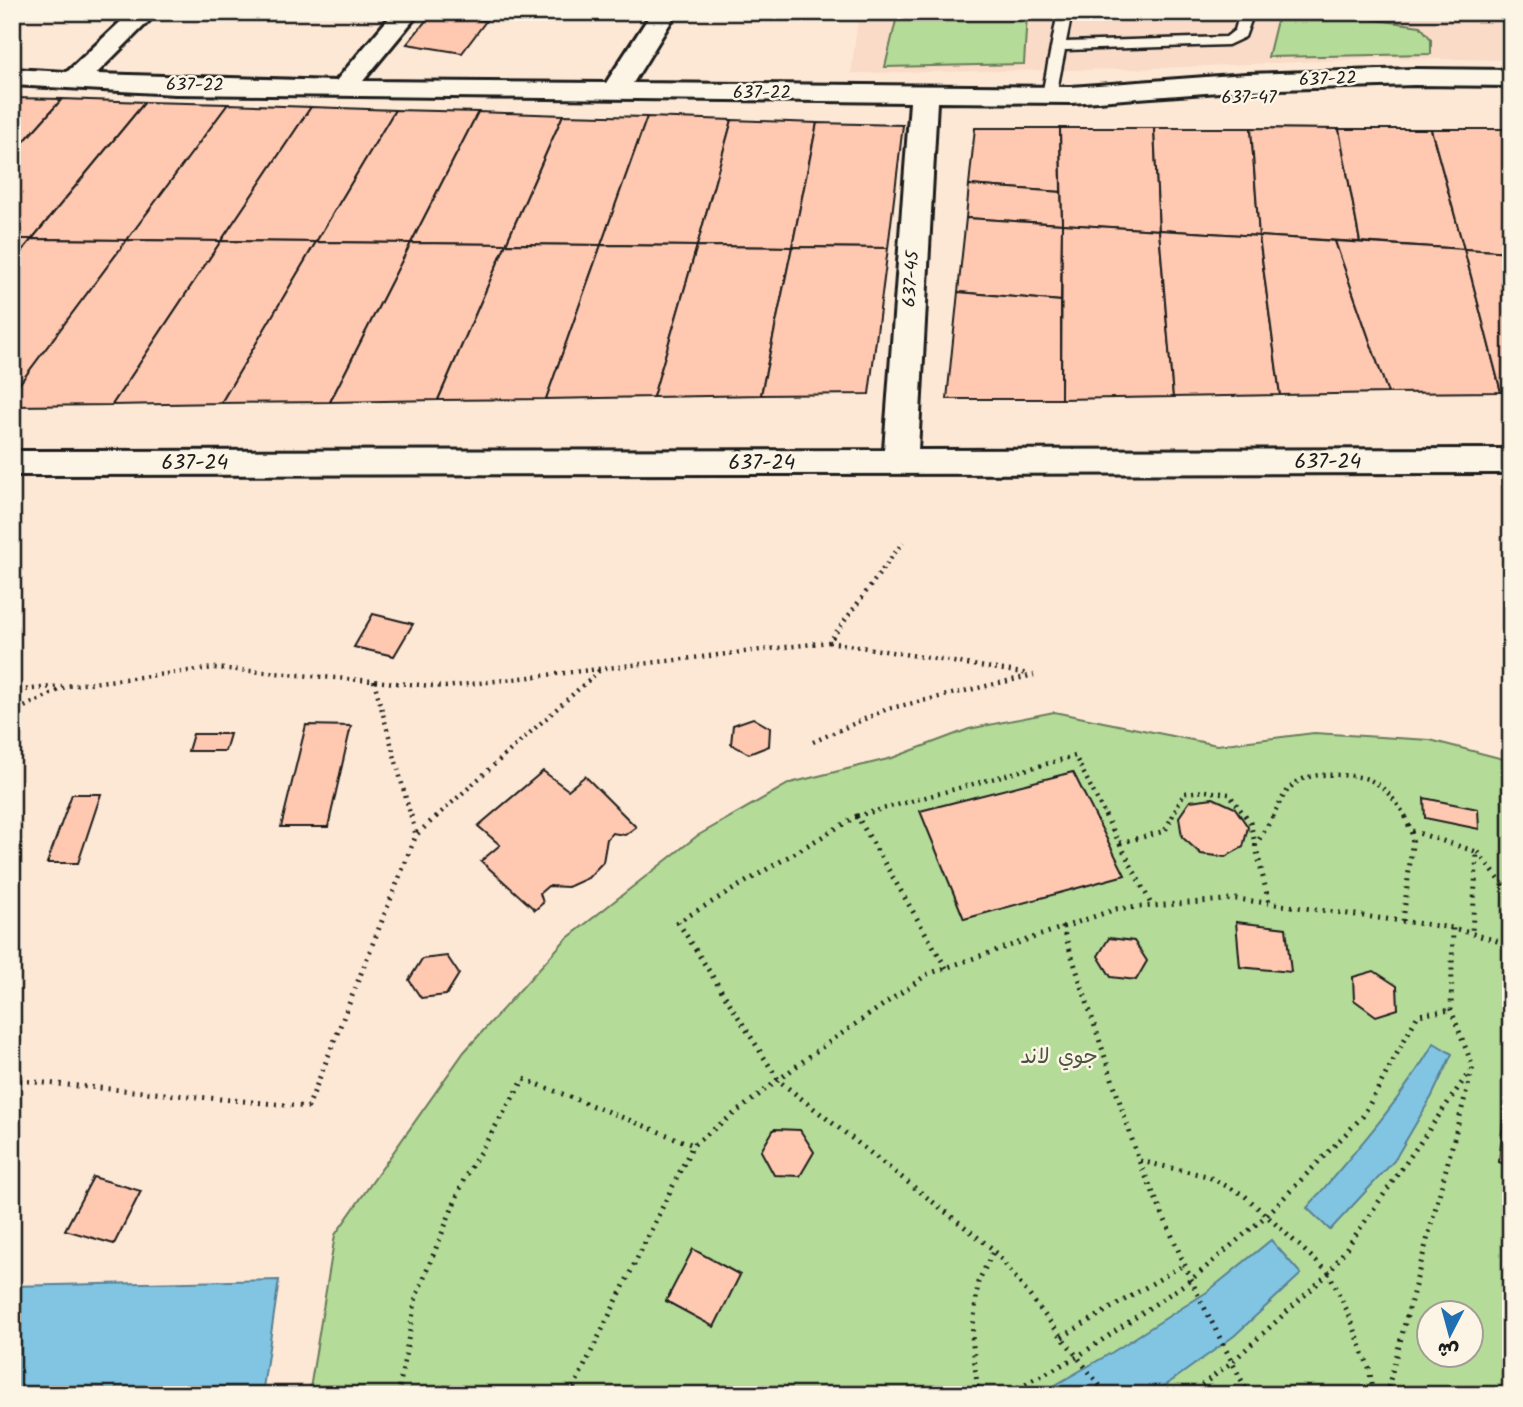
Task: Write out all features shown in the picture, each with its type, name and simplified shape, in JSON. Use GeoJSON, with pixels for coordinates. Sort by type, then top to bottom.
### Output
{"type":"FeatureCollection","features":[{"type":"Feature","properties":{"kind":"street"},"geometry":{"type":"LineString","coordinates":[[73,81],[146,12]]}},
{"type":"Feature","properties":{"kind":"street"},"geometry":{"type":"LineString","coordinates":[[343,89],[408,12]]}},
{"type":"Feature","properties":{"kind":"street"},"geometry":{"type":"LineString","coordinates":[[614,92],[664,12]]}},
{"type":"Feature","properties":{"kind":"street","name":"637-22"},"geometry":{"type":"LineString","coordinates":[[12,77],[343,89],[924,95],[1060,95],[1259,82],[1414,77],[1511,78]]}},
{"type":"Feature","properties":{"kind":"street","name":"637-45"},"geometry":{"type":"LineString","coordinates":[[900,463],[924,95]]}},
{"type":"Feature","properties":{"kind":"street","name":"637-47"},"geometry":{"type":"LineString","coordinates":[[1060,95],[1222,99],[1511,98]]}},
{"type":"Feature","properties":{"kind":"street","name":"637-24"},"geometry":{"type":"LineString","coordinates":[[12,463],[1511,461]]}},
{"type":"Feature","properties":{"kind":"lane"},"geometry":{"type":"LineString","coordinates":[[1060,95],[1059,46],[1065,12]]}},
{"type":"Feature","properties":{"kind":"lane"},"geometry":{"type":"LineString","coordinates":[[1059,46],[1228,41],[1238,38],[1244,30],[1247,12]]}},
{"type":"Feature","properties":{"kind":"path"},"geometry":{"type":"LineString","coordinates":[[829,642],[903,542]]}},
{"type":"Feature","properties":{"kind":"path"},"geometry":{"type":"LineString","coordinates":[[12,691],[214,668],[445,687],[829,642],[1034,675],[887,709],[813,742]]}},
{"type":"Feature","properties":{"kind":"path"},"geometry":{"type":"LineString","coordinates":[[12,1080],[308,1107],[416,835],[602,668]]}},
{"type":"Feature","properties":{"kind":"path"},"geometry":{"type":"LineString","coordinates":[[374,681],[416,835]]}},
{"type":"Feature","properties":{"kind":"path"},"geometry":{"type":"LineString","coordinates":[[12,713],[67,686]]}},
{"type":"Feature","properties":{"kind":"path"},"geometry":{"type":"LineString","coordinates":[[1107,1395],[994,1250],[779,1081],[678,922],[857,816],[1075,756],[1152,906]]}},
{"type":"Feature","properties":{"kind":"path"},"geometry":{"type":"LineString","coordinates":[[1255,846],[1276,815],[1281,796],[1299,779],[1334,774],[1372,781],[1395,801],[1412,831],[1404,921]]}},
{"type":"Feature","properties":{"kind":"path"},"geometry":{"type":"LineString","coordinates":[[1120,843],[1165,831],[1184,793],[1206,791],[1229,794],[1250,822],[1269,903]]}},
{"type":"Feature","properties":{"kind":"path"},"geometry":{"type":"LineString","coordinates":[[857,816],[946,968]]}},
{"type":"Feature","properties":{"kind":"path"},"geometry":{"type":"LineString","coordinates":[[1412,831],[1477,852],[1504,886],[1511,890]]}},
{"type":"Feature","properties":{"kind":"path"},"geometry":{"type":"LineString","coordinates":[[1472,932],[1477,852]]}},
{"type":"Feature","properties":{"kind":"path"},"geometry":{"type":"LineString","coordinates":[[570,1395],[693,1145],[815,1052],[928,974],[1116,909],[1237,899],[1453,928],[1511,945]]}},
{"type":"Feature","properties":{"kind":"path"},"geometry":{"type":"LineString","coordinates":[[1062,926],[1139,1161],[1198,1295],[1249,1395]]}},
{"type":"Feature","properties":{"kind":"path"},"geometry":{"type":"LineString","coordinates":[[1386,1395],[1473,1067],[1451,1010],[1453,928]]}},
{"type":"Feature","properties":{"kind":"path"},"geometry":{"type":"LineString","coordinates":[[1004,1395],[1077,1357],[1192,1279],[1267,1216],[1363,1116],[1418,1015],[1451,1010]]}},
{"type":"Feature","properties":{"kind":"path"},"geometry":{"type":"LineString","coordinates":[[1189,1395],[1233,1361],[1329,1273],[1473,1067]]}},
{"type":"Feature","properties":{"kind":"path"},"geometry":{"type":"LineString","coordinates":[[398,1395],[416,1297],[465,1177],[524,1079],[693,1145]]}},
{"type":"Feature","properties":{"kind":"path"},"geometry":{"type":"LineString","coordinates":[[1139,1161],[1207,1176],[1244,1195],[1329,1273],[1350,1317],[1370,1370],[1372,1395]]}},
{"type":"Feature","properties":{"kind":"path"},"geometry":{"type":"LineString","coordinates":[[978,1395],[972,1335],[978,1282],[994,1250]]}},
{"type":"Feature","properties":{"kind":"path"},"geometry":{"type":"LineString","coordinates":[[1062,1338],[1185,1264]]}},
{"type":"Feature","properties":{"kind":"shaded area"},"geometry":{"type":"Polygon","coordinates":[[[859,12],[1511,12],[1511,60],[1394,58],[1135,69],[851,73],[859,12]]]}},
{"type":"Feature","properties":{"kind":"green space"},"geometry":{"type":"Polygon","coordinates":[[[898,12],[1027,14],[1024,64],[885,67],[898,12]]]}},
{"type":"Feature","properties":{"kind":"green space"},"geometry":{"type":"Polygon","coordinates":[[[1279,12],[1319,12],[1420,26],[1431,39],[1431,54],[1268,57],[1279,12]]]}},
{"type":"Feature","properties":{"kind":"green space","name":"جوي لاند"},"geometry":{"type":"Polygon","coordinates":[[[1054,712],[1217,745],[1314,733],[1430,740],[1511,761],[1511,1395],[309,1395],[335,1235],[464,1052],[565,940],[697,836],[790,783],[892,758],[969,729],[1054,712]]]}},
{"type":"Feature","properties":{"kind":"water"},"geometry":{"type":"Polygon","coordinates":[[[1434,1043],[1452,1054],[1432,1096],[1394,1161],[1330,1230],[1307,1208],[1390,1108],[1434,1043]]]}},
{"type":"Feature","properties":{"kind":"water"},"geometry":{"type":"Polygon","coordinates":[[[1271,1240],[1301,1274],[1234,1336],[1152,1395],[1038,1395],[1111,1353],[1207,1292],[1271,1240]]]}},
{"type":"Feature","properties":{"kind":"water"},"geometry":{"type":"Polygon","coordinates":[[[279,1280],[262,1395],[12,1395],[12,1286],[279,1280]]]}},
{"type":"Feature","properties":{"kind":"building"},"geometry":{"type":"Polygon","coordinates":[[[432,13],[486,21],[462,53],[407,44],[432,13]]]}},
{"type":"Feature","properties":{"kind":"building"},"geometry":{"type":"Polygon","coordinates":[[[12,98],[62,99],[12,155],[12,98]]]}},
{"type":"Feature","properties":{"kind":"building"},"geometry":{"type":"Polygon","coordinates":[[[62,99],[145,102],[32,239],[12,239],[12,155],[62,99]]]}},
{"type":"Feature","properties":{"kind":"building"},"geometry":{"type":"Polygon","coordinates":[[[145,102],[228,104],[127,240],[32,239],[145,102]]]}},
{"type":"Feature","properties":{"kind":"building"},"geometry":{"type":"Polygon","coordinates":[[[228,104],[311,107],[221,241],[127,240],[228,104]]]}},
{"type":"Feature","properties":{"kind":"building"},"geometry":{"type":"Polygon","coordinates":[[[311,107],[395,110],[316,242],[221,241],[311,107]]]}},
{"type":"Feature","properties":{"kind":"building"},"geometry":{"type":"Polygon","coordinates":[[[395,110],[478,112],[411,243],[316,242],[395,110]]]}},
{"type":"Feature","properties":{"kind":"building"},"geometry":{"type":"Polygon","coordinates":[[[478,112],[563,115],[506,244],[411,243],[478,112]]]}},
{"type":"Feature","properties":{"kind":"building"},"geometry":{"type":"Polygon","coordinates":[[[563,115],[647,117],[601,245],[506,244],[563,115]]]}},
{"type":"Feature","properties":{"kind":"building"},"geometry":{"type":"Polygon","coordinates":[[[647,117],[732,120],[697,246],[601,245],[647,117]]]}},
{"type":"Feature","properties":{"kind":"building"},"geometry":{"type":"Polygon","coordinates":[[[732,120],[817,123],[792,247],[697,246],[732,120]]]}},
{"type":"Feature","properties":{"kind":"building"},"geometry":{"type":"Polygon","coordinates":[[[817,123],[903,125],[888,248],[792,247],[817,123]]]}},
{"type":"Feature","properties":{"kind":"building"},"geometry":{"type":"Polygon","coordinates":[[[975,128],[1060,128],[1061,192],[969,185],[975,128]]]}},
{"type":"Feature","properties":{"kind":"building"},"geometry":{"type":"Polygon","coordinates":[[[1060,128],[1154,128],[1159,230],[1062,224],[1060,128]]]}},
{"type":"Feature","properties":{"kind":"building"},"geometry":{"type":"Polygon","coordinates":[[[1154,128],[1251,128],[1259,236],[1159,230],[1154,128]]]}},
{"type":"Feature","properties":{"kind":"building"},"geometry":{"type":"Polygon","coordinates":[[[1251,128],[1339,129],[1360,242],[1259,236],[1251,128]]]}},
{"type":"Feature","properties":{"kind":"building"},"geometry":{"type":"Polygon","coordinates":[[[1339,129],[1431,129],[1464,249],[1360,242],[1339,129]]]}},
{"type":"Feature","properties":{"kind":"building"},"geometry":{"type":"Polygon","coordinates":[[[1431,129],[1511,129],[1511,252],[1464,249],[1431,129]]]}},
{"type":"Feature","properties":{"kind":"building"},"geometry":{"type":"Polygon","coordinates":[[[969,185],[1061,192],[1062,224],[966,218],[969,185]]]}},
{"type":"Feature","properties":{"kind":"building"},"geometry":{"type":"Polygon","coordinates":[[[966,218],[1062,224],[1061,301],[958,292],[966,218]]]}},
{"type":"Feature","properties":{"kind":"building"},"geometry":{"type":"Polygon","coordinates":[[[1062,224],[1159,230],[1173,397],[1061,399],[1062,224]]]}},
{"type":"Feature","properties":{"kind":"building"},"geometry":{"type":"Polygon","coordinates":[[[1159,230],[1259,236],[1280,395],[1173,397],[1159,230]]]}},
{"type":"Feature","properties":{"kind":"building"},"geometry":{"type":"Polygon","coordinates":[[[1259,236],[1335,241],[1388,393],[1280,395],[1259,236]]]}},
{"type":"Feature","properties":{"kind":"building"},"geometry":{"type":"Polygon","coordinates":[[[12,239],[32,239],[12,263],[12,239]]]}},
{"type":"Feature","properties":{"kind":"building"},"geometry":{"type":"Polygon","coordinates":[[[32,239],[127,240],[12,394],[12,263],[32,239]]]}},
{"type":"Feature","properties":{"kind":"building"},"geometry":{"type":"Polygon","coordinates":[[[127,240],[221,241],[112,405],[12,406],[12,394],[127,240]]]}},
{"type":"Feature","properties":{"kind":"building"},"geometry":{"type":"Polygon","coordinates":[[[221,241],[316,242],[221,403],[112,405],[221,241]]]}},
{"type":"Feature","properties":{"kind":"building"},"geometry":{"type":"Polygon","coordinates":[[[1335,241],[1464,249],[1501,392],[1388,393],[1335,241]]]}},
{"type":"Feature","properties":{"kind":"building"},"geometry":{"type":"Polygon","coordinates":[[[316,242],[411,243],[330,402],[221,403],[316,242]]]}},
{"type":"Feature","properties":{"kind":"building"},"geometry":{"type":"Polygon","coordinates":[[[411,243],[506,244],[438,400],[330,402],[411,243]]]}},
{"type":"Feature","properties":{"kind":"building"},"geometry":{"type":"Polygon","coordinates":[[[506,244],[601,245],[546,399],[438,400],[506,244]]]}},
{"type":"Feature","properties":{"kind":"building"},"geometry":{"type":"Polygon","coordinates":[[[601,245],[697,246],[653,397],[546,399],[601,245]]]}},
{"type":"Feature","properties":{"kind":"building"},"geometry":{"type":"Polygon","coordinates":[[[697,246],[792,247],[761,395],[653,397],[697,246]]]}},
{"type":"Feature","properties":{"kind":"building"},"geometry":{"type":"Polygon","coordinates":[[[792,247],[888,248],[869,394],[761,395],[792,247]]]}},
{"type":"Feature","properties":{"kind":"building"},"geometry":{"type":"Polygon","coordinates":[[[1464,249],[1511,252],[1511,392],[1501,392],[1464,249]]]}},
{"type":"Feature","properties":{"kind":"building"},"geometry":{"type":"Polygon","coordinates":[[[958,292],[1061,301],[1061,399],[947,399],[958,292]]]}},
{"type":"Feature","properties":{"kind":"building"},"geometry":{"type":"Polygon","coordinates":[[[373,614],[413,624],[394,656],[354,647],[373,614]]]}},
{"type":"Feature","properties":{"kind":"building"},"geometry":{"type":"Polygon","coordinates":[[[753,718],[770,728],[769,746],[749,754],[731,744],[733,725],[753,718]]]}},
{"type":"Feature","properties":{"kind":"building"},"geometry":{"type":"Polygon","coordinates":[[[306,725],[351,726],[328,827],[281,827],[306,725]]]}},
{"type":"Feature","properties":{"kind":"building"},"geometry":{"type":"Polygon","coordinates":[[[193,734],[230,734],[225,751],[188,751],[193,734]]]}},
{"type":"Feature","properties":{"kind":"building"},"geometry":{"type":"Polygon","coordinates":[[[543,771],[568,790],[585,776],[636,827],[625,835],[612,833],[607,839],[603,862],[588,878],[568,887],[548,886],[540,893],[543,903],[535,910],[481,861],[500,845],[478,826],[543,771]]]}},
{"type":"Feature","properties":{"kind":"building"},"geometry":{"type":"Polygon","coordinates":[[[1073,772],[1125,875],[964,919],[920,811],[1073,772]]]}},
{"type":"Feature","properties":{"kind":"building"},"geometry":{"type":"Polygon","coordinates":[[[72,794],[101,794],[78,863],[47,863],[72,794]]]}},
{"type":"Feature","properties":{"kind":"building"},"geometry":{"type":"Polygon","coordinates":[[[1213,798],[1235,808],[1248,827],[1243,847],[1225,857],[1201,854],[1182,837],[1179,817],[1190,801],[1213,798]]]}},
{"type":"Feature","properties":{"kind":"building"},"geometry":{"type":"Polygon","coordinates":[[[1424,798],[1478,809],[1479,829],[1425,818],[1424,798]]]}},
{"type":"Feature","properties":{"kind":"building"},"geometry":{"type":"Polygon","coordinates":[[[1236,922],[1286,928],[1291,972],[1240,967],[1236,922]]]}},
{"type":"Feature","properties":{"kind":"building"},"geometry":{"type":"Polygon","coordinates":[[[1109,938],[1134,941],[1147,961],[1136,980],[1111,977],[1098,956],[1109,938]]]}},
{"type":"Feature","properties":{"kind":"building"},"geometry":{"type":"Polygon","coordinates":[[[447,956],[459,974],[446,995],[421,998],[409,980],[422,959],[447,956]]]}},
{"type":"Feature","properties":{"kind":"building"},"geometry":{"type":"Polygon","coordinates":[[[1374,971],[1397,986],[1398,1009],[1376,1016],[1354,1000],[1353,977],[1374,971]]]}},
{"type":"Feature","properties":{"kind":"building"},"geometry":{"type":"Polygon","coordinates":[[[1507,1081],[1511,1082],[1511,1166],[1499,1162],[1507,1081]]]}},
{"type":"Feature","properties":{"kind":"building"},"geometry":{"type":"Polygon","coordinates":[[[774,1129],[800,1130],[814,1152],[800,1176],[774,1175],[761,1151],[774,1129]]]}},
{"type":"Feature","properties":{"kind":"building"},"geometry":{"type":"Polygon","coordinates":[[[93,1177],[141,1191],[114,1244],[65,1230],[93,1177]]]}},
{"type":"Feature","properties":{"kind":"building"},"geometry":{"type":"Polygon","coordinates":[[[693,1249],[740,1275],[714,1327],[666,1301],[693,1249]]]}},
{"type":"Feature","properties":{"kind":"building"},"geometry":{"type":"Polygon","coordinates":[[[445,1386],[488,1395],[442,1395],[445,1386]]]}}]}
